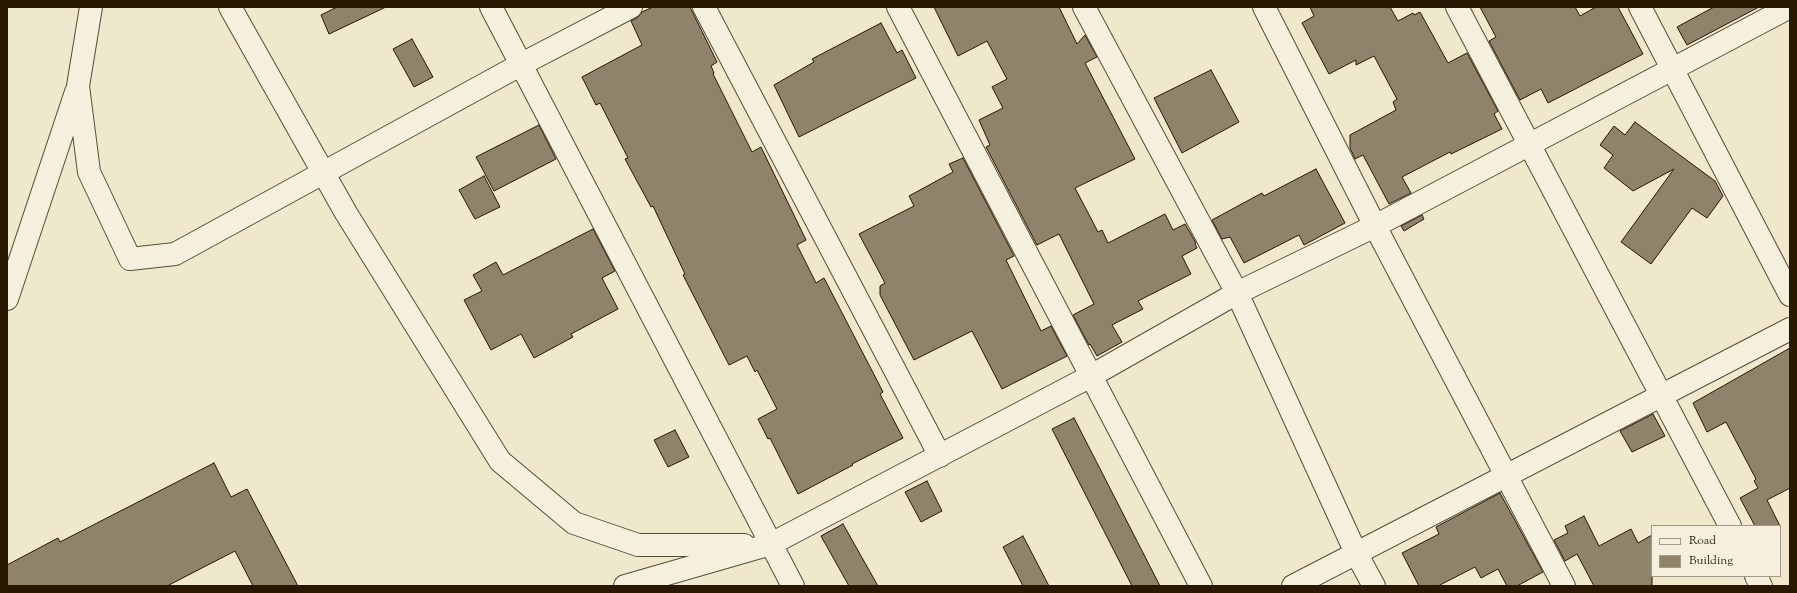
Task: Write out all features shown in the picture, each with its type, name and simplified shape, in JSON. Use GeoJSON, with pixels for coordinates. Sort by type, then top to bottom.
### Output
{"type":"FeatureCollection","features":[{"type":"Feature","properties":{"kind":"street"},"geometry":{"type":"LineString","coordinates":[[7,300],[78,86],[91,7]]}},
{"type":"Feature","properties":{"kind":"street"},"geometry":{"type":"LineString","coordinates":[[230,7],[346,213],[500,461],[574,523],[638,545],[771,544]]}},
{"type":"Feature","properties":{"kind":"street"},"geometry":{"type":"LineString","coordinates":[[491,7],[793,586]]}},
{"type":"Feature","properties":{"kind":"street"},"geometry":{"type":"LineString","coordinates":[[78,86],[89,172],[130,259],[175,254],[520,65],[631,7]]}},
{"type":"Feature","properties":{"kind":"street"},"geometry":{"type":"LineString","coordinates":[[704,7],[940,456]]}},
{"type":"Feature","properties":{"kind":"street"},"geometry":{"type":"LineString","coordinates":[[898,7],[1201,586]]}},
{"type":"Feature","properties":{"kind":"street"},"geometry":{"type":"LineString","coordinates":[[1084,7],[1237,293],[1356,553],[1374,586]]}},
{"type":"Feature","properties":{"kind":"street"},"geometry":{"type":"LineString","coordinates":[[1264,7],[1375,226],[1564,586]]}},
{"type":"Feature","properties":{"kind":"street"},"geometry":{"type":"LineString","coordinates":[[1457,7],[1729,525]]}},
{"type":"Feature","properties":{"kind":"street"},"geometry":{"type":"LineString","coordinates":[[1640,7],[1790,295]]}},
{"type":"Feature","properties":{"kind":"street"},"geometry":{"type":"LineString","coordinates":[[625,586],[771,544],[1091,376],[1237,293],[1375,226],[1790,7]]}},
{"type":"Feature","properties":{"kind":"street"},"geometry":{"type":"LineString","coordinates":[[1293,586],[1790,329]]}},
{"type":"Feature","properties":{"kind":"street"},"geometry":{"type":"LineString","coordinates":[[1756,577],[1761,586]]}},
{"type":"Feature","properties":{"kind":"building"},"geometry":{"type":"Polygon","coordinates":[[[337,7],[386,7],[329,34],[321,15],[337,7]]]}},
{"type":"Feature","properties":{"kind":"building"},"geometry":{"type":"Polygon","coordinates":[[[653,7],[690,7],[717,62],[711,66],[714,73],[713,74],[752,152],[761,147],[806,240],[797,245],[816,283],[824,278],[883,392],[880,394],[903,438],[798,494],[770,438],[768,439],[758,419],[777,409],[757,370],[755,372],[747,356],[729,365],[683,275],[685,274],[653,206],[651,207],[625,159],[628,158],[600,103],[596,105],[582,77],[642,45],[631,21],[637,18],[642,12],[653,7]]]}},
{"type":"Feature","properties":{"kind":"building"},"geometry":{"type":"Polygon","coordinates":[[[934,7],[1059,7],[1077,44],[1085,35],[1097,57],[1085,63],[1135,159],[1075,188],[1098,232],[1102,230],[1108,243],[1165,214],[1173,230],[1185,224],[1196,243],[1197,248],[1182,256],[1191,274],[1138,301],[1143,309],[1112,325],[1122,342],[1097,356],[1090,344],[1089,345],[1073,315],[1094,304],[1059,234],[1037,245],[986,147],[990,145],[979,120],[1003,108],[992,87],[1007,79],[987,41],[958,56],[934,7]]]}},
{"type":"Feature","properties":{"kind":"building"},"geometry":{"type":"Polygon","coordinates":[[[1310,7],[1390,7],[1398,21],[1413,13],[1414,15],[1420,12],[1448,63],[1467,53],[1498,111],[1494,114],[1502,129],[1451,154],[1450,152],[1402,177],[1411,193],[1389,204],[1363,155],[1355,159],[1350,148],[1350,135],[1396,110],[1393,102],[1397,99],[1374,56],[1356,65],[1356,60],[1329,74],[1302,23],[1314,16],[1310,7]]]}},
{"type":"Feature","properties":{"kind":"building"},"geometry":{"type":"Polygon","coordinates":[[[1480,7],[1575,7],[1580,16],[1596,7],[1618,7],[1643,54],[1548,103],[1541,89],[1520,100],[1489,41],[1496,37],[1480,7]]]}},
{"type":"Feature","properties":{"kind":"building"},"geometry":{"type":"Polygon","coordinates":[[[1714,7],[1759,7],[1687,45],[1677,27],[1714,7]]]}},
{"type":"Feature","properties":{"kind":"building"},"geometry":{"type":"Polygon","coordinates":[[[881,23],[897,53],[902,50],[916,78],[799,137],[774,85],[814,62],[812,59],[881,23]]]}},
{"type":"Feature","properties":{"kind":"building"},"geometry":{"type":"Polygon","coordinates":[[[412,39],[433,77],[414,87],[393,49],[412,39]]]}},
{"type":"Feature","properties":{"kind":"building"},"geometry":{"type":"Polygon","coordinates":[[[1211,70],[1239,122],[1182,153],[1154,98],[1211,70]]]}},
{"type":"Feature","properties":{"kind":"building"},"geometry":{"type":"Polygon","coordinates":[[[1635,122],[1715,181],[1723,196],[1707,218],[1692,208],[1651,264],[1621,242],[1674,169],[1633,191],[1604,168],[1613,155],[1600,145],[1614,126],[1625,135],[1635,122]]]}},
{"type":"Feature","properties":{"kind":"building"},"geometry":{"type":"Polygon","coordinates":[[[539,125],[556,159],[494,191],[476,157],[539,125]]]}},
{"type":"Feature","properties":{"kind":"building"},"geometry":{"type":"Polygon","coordinates":[[[963,158],[1014,256],[1006,260],[1041,331],[1051,326],[1067,356],[1002,389],[972,331],[914,360],[880,295],[880,286],[885,283],[859,234],[914,206],[909,196],[953,172],[949,164],[963,158]]]}},
{"type":"Feature","properties":{"kind":"building"},"geometry":{"type":"Polygon","coordinates":[[[1316,169],[1345,223],[1304,245],[1299,235],[1244,263],[1230,237],[1222,239],[1212,220],[1262,193],[1264,196],[1316,169]]]}},
{"type":"Feature","properties":{"kind":"building"},"geometry":{"type":"Polygon","coordinates":[[[484,176],[500,207],[475,219],[459,190],[484,176]]]}},
{"type":"Feature","properties":{"kind":"building"},"geometry":{"type":"Polygon","coordinates":[[[1422,215],[1424,219],[1404,231],[1401,226],[1422,215]]]}},
{"type":"Feature","properties":{"kind":"building"},"geometry":{"type":"Polygon","coordinates":[[[593,229],[615,271],[602,278],[618,309],[571,334],[573,337],[534,358],[521,334],[491,350],[464,300],[482,291],[473,275],[496,262],[503,275],[593,229]]]}},
{"type":"Feature","properties":{"kind":"building"},"geometry":{"type":"Polygon","coordinates":[[[1790,348],[1790,488],[1767,500],[1780,525],[1754,525],[1740,498],[1758,488],[1754,481],[1756,479],[1726,422],[1707,432],[1693,403],[1790,348]]]}},
{"type":"Feature","properties":{"kind":"building"},"geometry":{"type":"Polygon","coordinates":[[[1653,414],[1665,436],[1632,452],[1620,431],[1653,414]]]}},
{"type":"Feature","properties":{"kind":"building"},"geometry":{"type":"Polygon","coordinates":[[[1074,418],[1160,586],[1132,586],[1052,429],[1074,418]]]}},
{"type":"Feature","properties":{"kind":"building"},"geometry":{"type":"Polygon","coordinates":[[[675,430],[689,457],[668,467],[654,440],[675,430]]]}},
{"type":"Feature","properties":{"kind":"building"},"geometry":{"type":"Polygon","coordinates":[[[214,463],[231,497],[247,489],[298,586],[253,586],[235,551],[167,586],[7,586],[7,565],[58,538],[60,542],[214,463]]]}},
{"type":"Feature","properties":{"kind":"building"},"geometry":{"type":"Polygon","coordinates":[[[927,481],[942,511],[921,522],[905,492],[927,481]]]}},
{"type":"Feature","properties":{"kind":"building"},"geometry":{"type":"Polygon","coordinates":[[[1500,493],[1543,572],[1517,586],[1507,586],[1498,569],[1481,578],[1475,567],[1438,586],[1419,586],[1402,553],[1439,534],[1436,527],[1500,493]]]}},
{"type":"Feature","properties":{"kind":"building"},"geometry":{"type":"Polygon","coordinates":[[[1584,516],[1599,546],[1631,529],[1638,543],[1651,536],[1652,586],[1594,586],[1577,554],[1565,561],[1554,540],[1568,533],[1565,526],[1584,516]]]}},
{"type":"Feature","properties":{"kind":"building"},"geometry":{"type":"Polygon","coordinates":[[[843,524],[878,586],[849,586],[821,536],[843,524]]]}},
{"type":"Feature","properties":{"kind":"building"},"geometry":{"type":"Polygon","coordinates":[[[1023,536],[1049,586],[1023,586],[1003,547],[1023,536]]]}}]}
